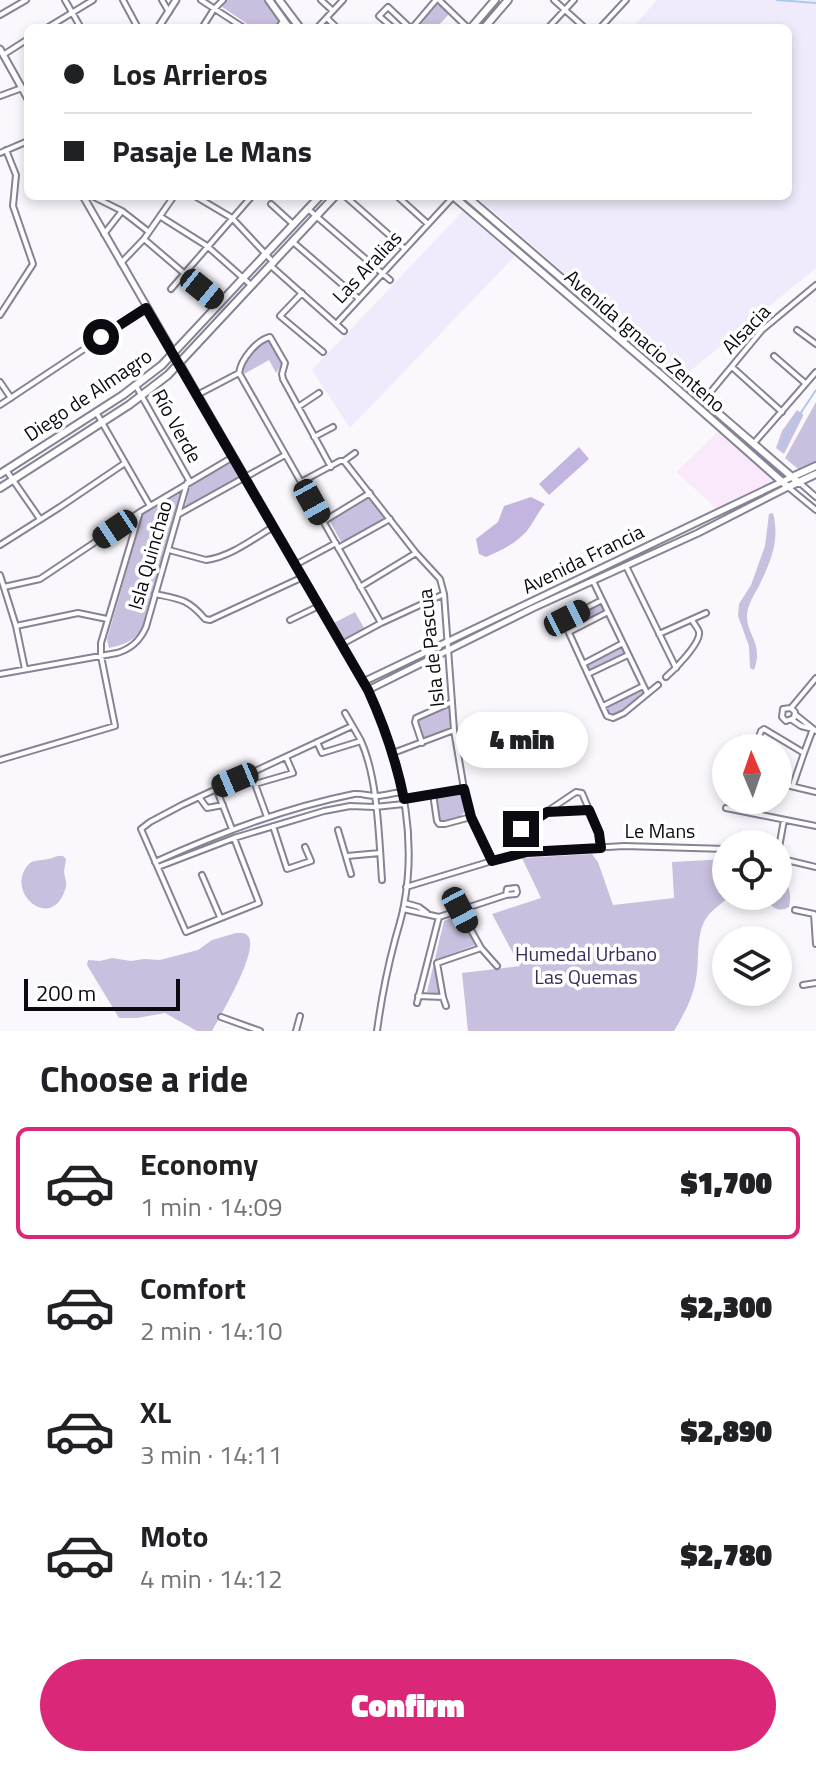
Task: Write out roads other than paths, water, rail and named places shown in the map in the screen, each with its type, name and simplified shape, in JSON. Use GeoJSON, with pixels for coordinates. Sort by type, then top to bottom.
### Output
{"type":"FeatureCollection","features":[{"type":"Feature","properties":{"kind":"main road"},"geometry":{"type":"LineString","coordinates":[[269,0],[286,24]]}},
{"type":"Feature","properties":{"kind":"main road"},"geometry":{"type":"LineString","coordinates":[[279,0],[297,24]]}},
{"type":"Feature","properties":{"kind":"main road"},"geometry":{"type":"LineString","coordinates":[[474,24],[495,0]]}},
{"type":"Feature","properties":{"kind":"main road"},"geometry":{"type":"LineString","coordinates":[[487,24],[508,0]]}},
{"type":"Feature","properties":{"kind":"main road","name":"Diego de Almagro"},"geometry":{"type":"LineString","coordinates":[[3,472],[136,386],[174,354],[317,200]]}},
{"type":"Feature","properties":{"kind":"main road","name":"Avenida Ignacio Zenteno"},"geometry":{"type":"LineString","coordinates":[[458,200],[490,229],[685,384],[799,483]]}},
{"type":"Feature","properties":{"kind":"main road","name":"Avenida Ignacio Zenteno"},"geometry":{"type":"LineString","coordinates":[[470,200],[785,485]]}},
{"type":"Feature","properties":{"kind":"main road","name":"Diego de Almagro"},"geometry":{"type":"LineString","coordinates":[[0,488],[142,396],[180,365],[329,202]]}},
{"type":"Feature","properties":{"kind":"main road"},"geometry":{"type":"LineString","coordinates":[[490,229],[496,223]]}},
{"type":"Feature","properties":{"kind":"main road"},"geometry":{"type":"LineString","coordinates":[[677,389],[685,384]]}},
{"type":"Feature","properties":{"kind":"main road","name":"Avenida Francia"},"geometry":{"type":"LineString","coordinates":[[792,477],[816,466]]}},
{"type":"Feature","properties":{"kind":"main road","name":"Avenida Francia"},"geometry":{"type":"LineString","coordinates":[[785,485],[799,483],[816,474]]}},
{"type":"Feature","properties":{"kind":"street"},"geometry":{"type":"LineString","coordinates":[[0,15],[26,0]]}},
{"type":"Feature","properties":{"kind":"street"},"geometry":{"type":"LineString","coordinates":[[65,0],[79,24]]}},
{"type":"Feature","properties":{"kind":"street"},"geometry":{"type":"LineString","coordinates":[[53,24],[93,0]]}},
{"type":"Feature","properties":{"kind":"street"},"geometry":{"type":"LineString","coordinates":[[123,0],[136,24]]}},
{"type":"Feature","properties":{"kind":"street"},"geometry":{"type":"LineString","coordinates":[[162,0],[169,12]]}},
{"type":"Feature","properties":{"kind":"street"},"geometry":{"type":"LineString","coordinates":[[161,24],[176,0]]}},
{"type":"Feature","properties":{"kind":"street"},"geometry":{"type":"LineString","coordinates":[[201,0],[236,24]]}},
{"type":"Feature","properties":{"kind":"street"},"geometry":{"type":"LineString","coordinates":[[205,24],[223,0]]}},
{"type":"Feature","properties":{"kind":"street"},"geometry":{"type":"LineString","coordinates":[[321,0],[333,11]]}},
{"type":"Feature","properties":{"kind":"street"},"geometry":{"type":"LineString","coordinates":[[321,24],[343,0]]}},
{"type":"Feature","properties":{"kind":"street"},"geometry":{"type":"LineString","coordinates":[[416,24],[437,0],[465,24]]}},
{"type":"Feature","properties":{"kind":"street"},"geometry":{"type":"LineString","coordinates":[[554,0],[581,24]]}},
{"type":"Feature","properties":{"kind":"street"},"geometry":{"type":"LineString","coordinates":[[552,24],[574,0]]}},
{"type":"Feature","properties":{"kind":"street"},"geometry":{"type":"LineString","coordinates":[[604,24],[626,0]]}},
{"type":"Feature","properties":{"kind":"street"},"geometry":{"type":"LineString","coordinates":[[388,24],[379,16],[388,7],[406,24]]}},
{"type":"Feature","properties":{"kind":"street"},"geometry":{"type":"LineString","coordinates":[[327,18],[333,24]]}},
{"type":"Feature","properties":{"kind":"street"},"geometry":{"type":"LineString","coordinates":[[281,24],[284,20]]}},
{"type":"Feature","properties":{"kind":"street"},"geometry":{"type":"LineString","coordinates":[[24,41],[2,52],[24,92]]}},
{"type":"Feature","properties":{"kind":"street"},"geometry":{"type":"LineString","coordinates":[[0,96],[22,88]]}},
{"type":"Feature","properties":{"kind":"street"},"geometry":{"type":"LineString","coordinates":[[0,315],[33,264],[13,206],[16,175],[3,151],[24,143]]}},
{"type":"Feature","properties":{"kind":"street"},"geometry":{"type":"LineString","coordinates":[[85,200],[368,690],[393,753],[404,801],[408,841],[406,887],[377,1031]]}},
{"type":"Feature","properties":{"kind":"street"},"geometry":{"type":"LineString","coordinates":[[100,200],[122,211],[149,232]]}},
{"type":"Feature","properties":{"kind":"street"},"geometry":{"type":"LineString","coordinates":[[121,263],[144,239],[172,200]]}},
{"type":"Feature","properties":{"kind":"street"},"geometry":{"type":"LineString","coordinates":[[202,200],[232,218],[272,264],[344,331]]}},
{"type":"Feature","properties":{"kind":"street"},"geometry":{"type":"LineString","coordinates":[[171,289],[248,200]]}},
{"type":"Feature","properties":{"kind":"street"},"geometry":{"type":"LineString","coordinates":[[350,200],[405,249]]}},
{"type":"Feature","properties":{"kind":"street"},"geometry":{"type":"LineString","coordinates":[[401,200],[428,224]]}},
{"type":"Feature","properties":{"kind":"street","name":"Las Aralias"},"geometry":{"type":"LineString","coordinates":[[336,324],[450,200]]}},
{"type":"Feature","properties":{"kind":"street"},"geometry":{"type":"LineString","coordinates":[[271,204],[293,224]]}},
{"type":"Feature","properties":{"kind":"street"},"geometry":{"type":"LineString","coordinates":[[308,209],[390,280]]}},
{"type":"Feature","properties":{"kind":"street"},"geometry":{"type":"LineString","coordinates":[[104,234],[122,211]]}},
{"type":"Feature","properties":{"kind":"street"},"geometry":{"type":"LineString","coordinates":[[161,217],[207,246],[252,286]]}},
{"type":"Feature","properties":{"kind":"street"},"geometry":{"type":"LineString","coordinates":[[144,239],[220,304]]}},
{"type":"Feature","properties":{"kind":"street"},"geometry":{"type":"LineString","coordinates":[[293,242],[359,299]]}},
{"type":"Feature","properties":{"kind":"street","name":"Alsacia"},"geometry":{"type":"LineString","coordinates":[[704,400],[762,330],[816,285]]}},
{"type":"Feature","properties":{"kind":"street"},"geometry":{"type":"LineString","coordinates":[[302,293],[280,316],[323,352]]}},
{"type":"Feature","properties":{"kind":"street"},"geometry":{"type":"LineString","coordinates":[[0,405],[146,308]]}},
{"type":"Feature","properties":{"kind":"street"},"geometry":{"type":"LineString","coordinates":[[797,330],[816,344]]}},
{"type":"Feature","properties":{"kind":"street"},"geometry":{"type":"LineString","coordinates":[[197,395],[239,373],[243,361],[268,337],[285,363],[282,377],[331,467]]}},
{"type":"Feature","properties":{"kind":"street"},"geometry":{"type":"LineString","coordinates":[[774,356],[805,383]]}},
{"type":"Feature","properties":{"kind":"street"},"geometry":{"type":"LineString","coordinates":[[732,367],[782,412]]}},
{"type":"Feature","properties":{"kind":"street"},"geometry":{"type":"LineString","coordinates":[[754,443],[816,372]]}},
{"type":"Feature","properties":{"kind":"street"},"geometry":{"type":"LineString","coordinates":[[239,373],[381,623]]}},
{"type":"Feature","properties":{"kind":"street"},"geometry":{"type":"LineString","coordinates":[[0,382],[11,398]]}},
{"type":"Feature","properties":{"kind":"street","name":"Río Verde"},"geometry":{"type":"LineString","coordinates":[[136,386],[188,482]]}},
{"type":"Feature","properties":{"kind":"street"},"geometry":{"type":"LineString","coordinates":[[298,407],[319,393]]}},
{"type":"Feature","properties":{"kind":"street"},"geometry":{"type":"LineString","coordinates":[[96,412],[150,506]]}},
{"type":"Feature","properties":{"kind":"street"},"geometry":{"type":"LineString","coordinates":[[314,437],[333,427]]}},
{"type":"Feature","properties":{"kind":"street"},"geometry":{"type":"LineString","coordinates":[[301,482],[355,453]]}},
{"type":"Feature","properties":{"kind":"street"},"geometry":{"type":"LineString","coordinates":[[179,514],[285,455]]}},
{"type":"Feature","properties":{"kind":"street"},"geometry":{"type":"LineString","coordinates":[[4,587],[40,579],[140,512],[233,457]]}},
{"type":"Feature","properties":{"kind":"street","name":"Isla de Pascua"},"geometry":{"type":"LineString","coordinates":[[344,461],[440,579],[444,594],[454,730],[464,789],[471,817],[492,861]]}},
{"type":"Feature","properties":{"kind":"street"},"geometry":{"type":"LineString","coordinates":[[0,545],[125,463]]}},
{"type":"Feature","properties":{"kind":"street"},"geometry":{"type":"LineString","coordinates":[[3,472],[13,480],[40,519]]}},
{"type":"Feature","properties":{"kind":"street","name":"Avenida Francia"},"geometry":{"type":"LineString","coordinates":[[532,605],[583,586],[698,533],[785,485],[792,477]]}},
{"type":"Feature","properties":{"kind":"street","name":"Isla Quinchao"},"geometry":{"type":"LineString","coordinates":[[0,674],[101,656],[125,650],[137,642],[146,627],[188,482]]}},
{"type":"Feature","properties":{"kind":"street","name":"Avenida Ignacio Zenteno"},"geometry":{"type":"LineString","coordinates":[[799,483],[816,497]]}},
{"type":"Feature","properties":{"kind":"street","name":"Avenida Francia"},"geometry":{"type":"LineString","coordinates":[[368,690],[579,578],[785,485]]}},
{"type":"Feature","properties":{"kind":"street","name":"Avenida Ignacio Zenteno"},"geometry":{"type":"LineString","coordinates":[[785,485],[816,510]]}},
{"type":"Feature","properties":{"kind":"street"},"geometry":{"type":"LineString","coordinates":[[323,522],[370,493]]}},
{"type":"Feature","properties":{"kind":"street"},"geometry":{"type":"LineString","coordinates":[[0,760],[115,726],[101,656],[102,634],[140,512]]}},
{"type":"Feature","properties":{"kind":"street"},"geometry":{"type":"LineString","coordinates":[[295,565],[390,519]]}},
{"type":"Feature","properties":{"kind":"street"},"geometry":{"type":"LineString","coordinates":[[168,550],[212,559],[273,527]]}},
{"type":"Feature","properties":{"kind":"street"},"geometry":{"type":"LineString","coordinates":[[360,587],[416,553]]}},
{"type":"Feature","properties":{"kind":"street"},"geometry":{"type":"LineString","coordinates":[[622,557],[676,668]]}},
{"type":"Feature","properties":{"kind":"street"},"geometry":{"type":"LineString","coordinates":[[0,575],[25,669]]}},
{"type":"Feature","properties":{"kind":"street"},"geometry":{"type":"LineString","coordinates":[[155,594],[187,602],[210,620],[303,577]]}},
{"type":"Feature","properties":{"kind":"street"},"geometry":{"type":"LineString","coordinates":[[579,578],[583,586]]}},
{"type":"Feature","properties":{"kind":"street"},"geometry":{"type":"LineString","coordinates":[[593,581],[647,693]]}},
{"type":"Feature","properties":{"kind":"street"},"geometry":{"type":"LineString","coordinates":[[342,645],[444,594]]}},
{"type":"Feature","properties":{"kind":"street"},"geometry":{"type":"LineString","coordinates":[[602,600],[564,622],[607,716],[613,718],[624,713],[658,685]]}},
{"type":"Feature","properties":{"kind":"street"},"geometry":{"type":"LineString","coordinates":[[290,620],[319,606]]}},
{"type":"Feature","properties":{"kind":"street"},"geometry":{"type":"LineString","coordinates":[[16,626],[80,612],[107,619]]}},
{"type":"Feature","properties":{"kind":"street"},"geometry":{"type":"LineString","coordinates":[[569,632],[608,612]]}},
{"type":"Feature","properties":{"kind":"street"},"geometry":{"type":"LineString","coordinates":[[659,634],[706,613]]}},
{"type":"Feature","properties":{"kind":"street"},"geometry":{"type":"LineString","coordinates":[[666,677],[699,636],[692,620]]}},
{"type":"Feature","properties":{"kind":"street","name":"Avenida Francia"},"geometry":{"type":"LineString","coordinates":[[363,682],[448,642],[486,628]]}},
{"type":"Feature","properties":{"kind":"street"},"geometry":{"type":"LineString","coordinates":[[583,664],[623,643]]}},
{"type":"Feature","properties":{"kind":"street"},"geometry":{"type":"LineString","coordinates":[[588,674],[628,655]]}},
{"type":"Feature","properties":{"kind":"street"},"geometry":{"type":"LineString","coordinates":[[794,718],[786,721],[781,714],[783,709],[791,708],[816,678]]}},
{"type":"Feature","properties":{"kind":"street"},"geometry":{"type":"LineString","coordinates":[[603,706],[643,686]]}},
{"type":"Feature","properties":{"kind":"street"},"geometry":{"type":"LineString","coordinates":[[422,743],[416,718],[452,702]]}},
{"type":"Feature","properties":{"kind":"street"},"geometry":{"type":"LineString","coordinates":[[791,708],[801,726],[814,730],[793,786],[816,792]]}},
{"type":"Feature","properties":{"kind":"street"},"geometry":{"type":"LineString","coordinates":[[345,713],[361,741],[370,771],[382,880]]}},
{"type":"Feature","properties":{"kind":"street"},"geometry":{"type":"LineString","coordinates":[[234,838],[259,903],[186,932],[141,829],[216,788],[352,726]]}},
{"type":"Feature","properties":{"kind":"street"},"geometry":{"type":"LineString","coordinates":[[393,753],[454,730]]}},
{"type":"Feature","properties":{"kind":"street"},"geometry":{"type":"LineString","coordinates":[[317,742],[322,753],[361,741]]}},
{"type":"Feature","properties":{"kind":"street"},"geometry":{"type":"LineString","coordinates":[[792,746],[804,753]]}},
{"type":"Feature","properties":{"kind":"street"},"geometry":{"type":"LineString","coordinates":[[255,784],[293,773],[286,757]]}},
{"type":"Feature","properties":{"kind":"street"},"geometry":{"type":"LineString","coordinates":[[253,772],[267,817]]}},
{"type":"Feature","properties":{"kind":"street"},"geometry":{"type":"LineString","coordinates":[[216,788],[232,829]]}},
{"type":"Feature","properties":{"kind":"street"},"geometry":{"type":"LineString","coordinates":[[156,864],[324,811],[350,806],[375,807],[464,789]]}},
{"type":"Feature","properties":{"kind":"street"},"geometry":{"type":"LineString","coordinates":[[156,864],[232,829],[267,817],[358,793],[374,797],[402,792]]}},
{"type":"Feature","properties":{"kind":"street"},"geometry":{"type":"LineString","coordinates":[[521,829],[576,792],[582,793],[599,833],[601,848]]}},
{"type":"Feature","properties":{"kind":"street"},"geometry":{"type":"LineString","coordinates":[[433,794],[439,824],[471,817]]}},
{"type":"Feature","properties":{"kind":"street"},"geometry":{"type":"LineString","coordinates":[[199,797],[207,808],[223,805]]}},
{"type":"Feature","properties":{"kind":"street"},"geometry":{"type":"LineString","coordinates":[[547,812],[589,810]]}},
{"type":"Feature","properties":{"kind":"street"},"geometry":{"type":"LineString","coordinates":[[755,814],[816,826]]}},
{"type":"Feature","properties":{"kind":"street"},"geometry":{"type":"LineString","coordinates":[[782,830],[784,820]]}},
{"type":"Feature","properties":{"kind":"street"},"geometry":{"type":"LineString","coordinates":[[273,826],[287,869],[311,861],[305,847]]}},
{"type":"Feature","properties":{"kind":"street"},"geometry":{"type":"LineString","coordinates":[[338,830],[351,874]]}},
{"type":"Feature","properties":{"kind":"street","name":"Le Mans"},"geometry":{"type":"LineString","coordinates":[[406,887],[527,852],[624,846],[712,849]]}},
{"type":"Feature","properties":{"kind":"street"},"geometry":{"type":"LineString","coordinates":[[346,856],[380,853]]}},
{"type":"Feature","properties":{"kind":"street"},"geometry":{"type":"LineString","coordinates":[[792,860],[816,867]]}},
{"type":"Feature","properties":{"kind":"street"},"geometry":{"type":"LineString","coordinates":[[202,875],[220,917]]}},
{"type":"Feature","properties":{"kind":"street"},"geometry":{"type":"LineString","coordinates":[[404,906],[419,907],[439,917],[506,895]]}},
{"type":"Feature","properties":{"kind":"street"},"geometry":{"type":"LineString","coordinates":[[460,910],[481,948],[497,966]]}},
{"type":"Feature","properties":{"kind":"street"},"geometry":{"type":"LineString","coordinates":[[795,910],[815,914],[816,944]]}},
{"type":"Feature","properties":{"kind":"street"},"geometry":{"type":"LineString","coordinates":[[417,1003],[439,917]]}},
{"type":"Feature","properties":{"kind":"street"},"geometry":{"type":"LineString","coordinates":[[446,1006],[437,963],[481,948]]}},
{"type":"Feature","properties":{"kind":"street"},"geometry":{"type":"LineString","coordinates":[[803,985],[816,983]]}},
{"type":"Feature","properties":{"kind":"street"},"geometry":{"type":"LineString","coordinates":[[418,996],[443,997]]}},
{"type":"Feature","properties":{"kind":"street"},"geometry":{"type":"LineString","coordinates":[[296,1031],[300,1016]]}},
{"type":"Feature","properties":{"kind":"street"},"geometry":{"type":"LineString","coordinates":[[221,1017],[260,1031]]}},
{"type":"Feature","properties":{"kind":"waterway"},"geometry":{"type":"LineString","coordinates":[[777,0],[816,3]]}},
{"type":"Feature","properties":{"kind":"waterway"},"geometry":{"type":"LineString","coordinates":[[782,447],[788,432],[816,390]]}},
{"type":"Feature","properties":{"kind":"park label","name":"Humedal Urbano Las Quemas"},"geometry":{"type":"Point","coordinates":[586,966]}}]}
